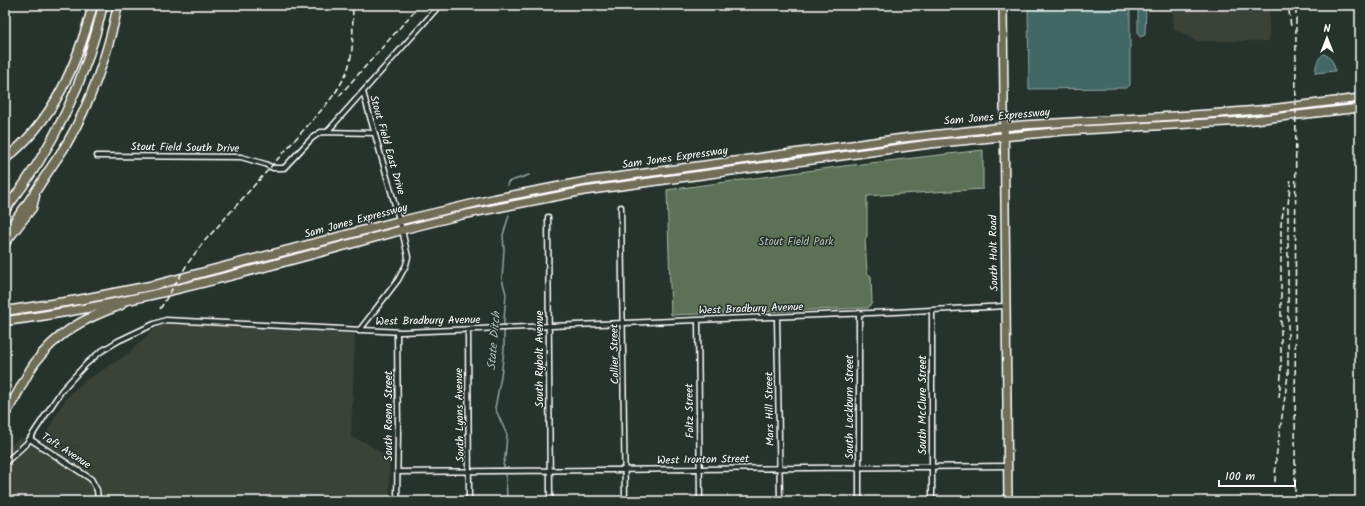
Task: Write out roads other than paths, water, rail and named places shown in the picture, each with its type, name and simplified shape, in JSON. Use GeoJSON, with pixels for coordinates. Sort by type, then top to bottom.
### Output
{"type":"FeatureCollection","features":[{"type":"Feature","properties":{"kind":"highway"},"geometry":{"type":"LineString","coordinates":[[5,159],[36,129],[58,97],[75,60],[93,5]]}},
{"type":"Feature","properties":{"kind":"highway"},"geometry":{"type":"LineString","coordinates":[[5,210],[34,170],[63,119],[87,61],[104,5]]}},
{"type":"Feature","properties":{"kind":"highway"},"geometry":{"type":"LineString","coordinates":[[5,233],[20,215],[65,145],[86,105],[105,54],[118,5]]}},
{"type":"Feature","properties":{"kind":"highway"},"geometry":{"type":"LineString","coordinates":[[5,243],[32,208],[37,189]]}},
{"type":"Feature","properties":{"kind":"highway","name":"Sam Jones Expressway"},"geometry":{"type":"LineString","coordinates":[[5,311],[78,300],[155,285],[399,221]]}},
{"type":"Feature","properties":{"kind":"highway","name":"Sam Jones Expressway"},"geometry":{"type":"LineString","coordinates":[[5,321],[56,314],[150,295],[223,278],[402,230]]}},
{"type":"Feature","properties":{"kind":"highway"},"geometry":{"type":"LineString","coordinates":[[5,414],[34,364],[56,339],[70,328],[86,319],[150,295]]}},
{"type":"Feature","properties":{"kind":"main road","name":"South Holt Road"},"geometry":{"type":"LineString","coordinates":[[1003,5],[1008,501]]}},
{"type":"Feature","properties":{"kind":"main road","name":"Sam Jones Expressway"},"geometry":{"type":"LineString","coordinates":[[399,221],[492,199],[586,181],[903,138],[1004,126],[1215,114],[1360,98]]}},
{"type":"Feature","properties":{"kind":"main road","name":"Sam Jones Expressway"},"geometry":{"type":"LineString","coordinates":[[402,230],[488,209],[584,191],[922,145],[1079,130],[1245,121],[1360,108]]}},
{"type":"Feature","properties":{"kind":"street","name":"Stout Field East Drive"},"geometry":{"type":"LineString","coordinates":[[359,331],[393,287],[406,265],[408,253],[363,92],[440,5]]}},
{"type":"Feature","properties":{"kind":"street"},"geometry":{"type":"LineString","coordinates":[[327,132],[363,92]]}},
{"type":"Feature","properties":{"kind":"street","name":"Stout Field South Drive"},"geometry":{"type":"LineString","coordinates":[[97,156],[241,157],[254,160],[276,169],[284,168],[314,136],[321,132],[327,132]]}},
{"type":"Feature","properties":{"kind":"street"},"geometry":{"type":"LineString","coordinates":[[327,132],[375,133]]}},
{"type":"Feature","properties":{"kind":"street","name":"Collier Street"},"geometry":{"type":"LineString","coordinates":[[622,207],[625,501]]}},
{"type":"Feature","properties":{"kind":"street","name":"South Rybolt Avenue"},"geometry":{"type":"LineString","coordinates":[[548,217],[550,501]]}},
{"type":"Feature","properties":{"kind":"street","name":"West Bradbury Avenue"},"geometry":{"type":"LineString","coordinates":[[5,462],[18,453],[30,439],[62,390],[79,370],[108,347],[158,322],[172,320],[397,332],[624,324],[1006,306]]}},
{"type":"Feature","properties":{"kind":"street","name":"South McClure Street"},"geometry":{"type":"LineString","coordinates":[[932,310],[932,501]]}},
{"type":"Feature","properties":{"kind":"street","name":"South Lockburn Street"},"geometry":{"type":"LineString","coordinates":[[859,313],[859,501]]}},
{"type":"Feature","properties":{"kind":"street","name":"Mars Hill Street"},"geometry":{"type":"LineString","coordinates":[[777,317],[781,468],[780,501]]}},
{"type":"Feature","properties":{"kind":"street","name":"Foltz Street"},"geometry":{"type":"LineString","coordinates":[[698,320],[700,501]]}},
{"type":"Feature","properties":{"kind":"street","name":"South Lyons Avenue"},"geometry":{"type":"LineString","coordinates":[[468,330],[469,501]]}},
{"type":"Feature","properties":{"kind":"street","name":"South Roena Street"},"geometry":{"type":"LineString","coordinates":[[397,332],[398,501]]}},
{"type":"Feature","properties":{"kind":"street","name":"Taft Avenue"},"geometry":{"type":"LineString","coordinates":[[30,439],[91,479],[97,490],[98,500]]}},
{"type":"Feature","properties":{"kind":"street","name":"West Ironton Street"},"geometry":{"type":"LineString","coordinates":[[398,472],[1008,466]]}},
{"type":"Feature","properties":{"kind":"water"},"geometry":{"type":"Polygon","coordinates":[[[1028,5],[1130,5],[1130,85],[1126,88],[1029,89],[1028,5]]]}},
{"type":"Feature","properties":{"kind":"water"},"geometry":{"type":"Polygon","coordinates":[[[1138,5],[1146,5],[1145,35],[1140,37],[1138,33],[1138,5]]]}},
{"type":"Feature","properties":{"kind":"water"},"geometry":{"type":"Polygon","coordinates":[[[1324,54],[1332,61],[1335,71],[1315,73],[1318,60],[1324,54]]]}},
{"type":"Feature","properties":{"kind":"waterway","name":"State Ditch"},"geometry":{"type":"LineString","coordinates":[[507,186],[508,182],[529,175]]}},
{"type":"Feature","properties":{"kind":"waterway","name":"State Ditch"},"geometry":{"type":"LineString","coordinates":[[505,468],[503,464],[507,435],[495,408],[504,350],[506,294],[502,279],[504,250],[503,235],[509,215]]}},
{"type":"Feature","properties":{"kind":"waterway","name":"State Ditch"},"geometry":{"type":"LineString","coordinates":[[506,475],[507,501]]}},
{"type":"Feature","properties":{"kind":"railway"},"geometry":{"type":"LineString","coordinates":[[160,309],[188,263],[202,244],[325,106],[338,89],[350,63],[353,38],[353,5]]}},
{"type":"Feature","properties":{"kind":"railway"},"geometry":{"type":"LineString","coordinates":[[339,96],[420,5]]}},
{"type":"Feature","properties":{"kind":"railway"},"geometry":{"type":"LineString","coordinates":[[1295,501],[1296,5]]}},
{"type":"Feature","properties":{"kind":"railway"},"geometry":{"type":"LineString","coordinates":[[1289,11],[1291,27]]}},
{"type":"Feature","properties":{"kind":"railway"},"geometry":{"type":"LineString","coordinates":[[1275,482],[1276,458],[1288,375],[1288,205],[1291,177]]}},
{"type":"Feature","properties":{"kind":"railway"},"geometry":{"type":"LineString","coordinates":[[1279,398],[1281,375],[1281,224],[1284,206]]}},
{"type":"Feature","properties":{"kind":"park label","name":"Stout Field Park"},"geometry":{"type":"Point","coordinates":[796,242]}}]}
